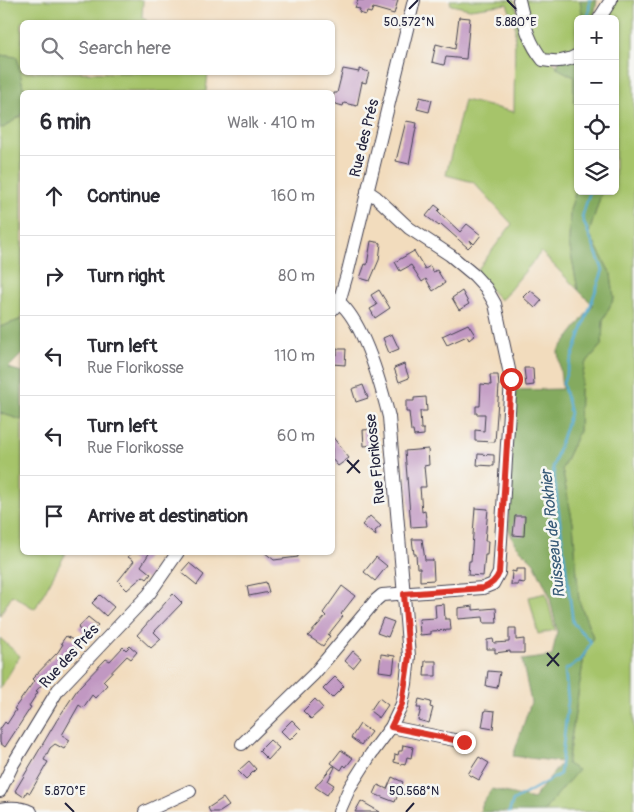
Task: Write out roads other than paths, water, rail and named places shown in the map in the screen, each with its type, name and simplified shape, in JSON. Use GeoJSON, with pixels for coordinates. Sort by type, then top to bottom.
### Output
{"type":"FeatureCollection","features":[{"type":"Feature","properties":{"kind":"street","name":"Rue des Prés"},"geometry":{"type":"LineString","coordinates":[[336,306],[367,191],[414,0]]}},
{"type":"Feature","properties":{"kind":"street"},"geometry":{"type":"LineString","coordinates":[[519,0],[533,47],[542,60],[557,62],[574,58]]}},
{"type":"Feature","properties":{"kind":"street"},"geometry":{"type":"LineString","coordinates":[[602,15],[612,0]]}},
{"type":"Feature","properties":{"kind":"street"},"geometry":{"type":"LineString","coordinates":[[242,744],[319,668],[382,595],[483,588],[492,584],[499,573],[511,379],[495,304],[486,288],[474,275],[450,254],[409,228],[367,191]]}},
{"type":"Feature","properties":{"kind":"street","name":"Rue Florikosse"},"geometry":{"type":"LineString","coordinates":[[336,306],[347,309],[354,319],[374,368],[389,417],[409,656],[402,704],[391,727],[350,787],[339,812]]}},
{"type":"Feature","properties":{"kind":"street","name":"Rue des Prés"},"geometry":{"type":"LineString","coordinates":[[0,791],[13,764],[58,690],[149,594],[176,555]]}},
{"type":"Feature","properties":{"kind":"street"},"geometry":{"type":"LineString","coordinates":[[391,727],[464,742]]}},
{"type":"Feature","properties":{"kind":"street"},"geometry":{"type":"LineString","coordinates":[[145,812],[190,791]]}},
{"type":"Feature","properties":{"kind":"street"},"geometry":{"type":"LineString","coordinates":[[0,809],[12,807],[31,812]]}},
{"type":"Feature","properties":{"kind":"waterway","name":"Ruisseau de Rokhier"},"geometry":{"type":"LineString","coordinates":[[588,15],[590,0]]}},
{"type":"Feature","properties":{"kind":"waterway","name":"Ruisseau de Rokhier"},"geometry":{"type":"LineString","coordinates":[[509,812],[513,801],[560,774],[568,700],[565,670],[581,660],[591,642],[573,623],[553,467],[570,413],[563,383],[603,270],[582,217],[589,195]]}}]}
